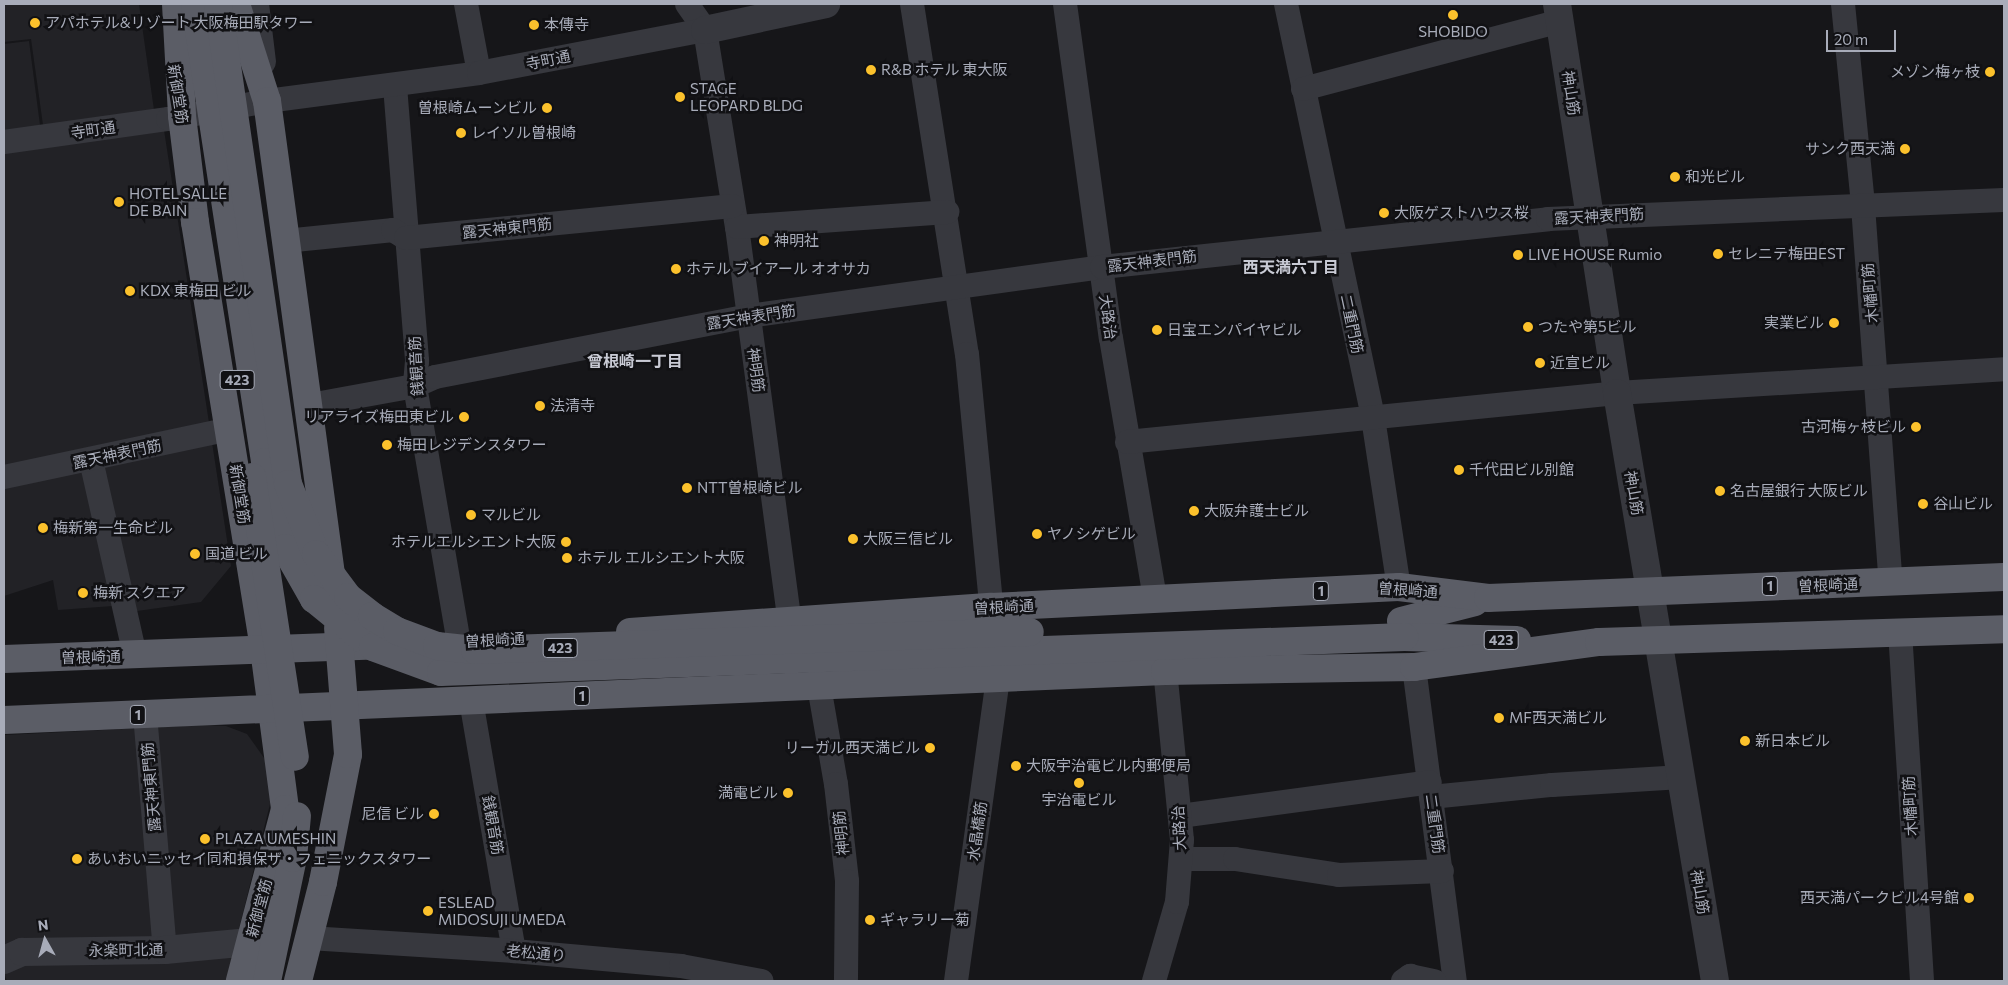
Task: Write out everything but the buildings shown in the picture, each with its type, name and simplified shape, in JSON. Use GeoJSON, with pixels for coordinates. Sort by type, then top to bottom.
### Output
{"type":"FeatureCollection","features":[{"type":"Feature","properties":{"kind":"highway"},"geometry":{"type":"LineString","coordinates":[[176,4],[182,116]]}},
{"type":"Feature","properties":{"kind":"highway","name":"423"},"geometry":{"type":"LineString","coordinates":[[182,4],[183,34],[295,757],[297,809],[293,858],[267,981]]}},
{"type":"Feature","properties":{"kind":"highway","name":"423"},"geometry":{"type":"LineString","coordinates":[[194,4],[265,462],[285,548],[314,599],[373,647],[441,672],[1402,629],[1488,598]]}},
{"type":"Feature","properties":{"kind":"highway","name":"423"},"geometry":{"type":"LineString","coordinates":[[218,4],[288,484],[316,554],[348,597],[397,631],[437,646],[475,650],[1402,629],[1599,642]]}},
{"type":"Feature","properties":{"kind":"highway"},"geometry":{"type":"LineString","coordinates":[[236,4],[267,100],[285,241],[310,405],[340,646],[345,704],[348,754],[298,981]]}},
{"type":"Feature","properties":{"kind":"highway","name":"新御堂筋"},"geometry":{"type":"LineString","coordinates":[[182,116],[195,222],[230,429],[273,709],[285,809],[240,981]]}},
{"type":"Feature","properties":{"kind":"highway","name":"曽根崎通"},"geometry":{"type":"LineString","coordinates":[[4,659],[459,643],[790,623],[991,606],[1399,587],[1488,598],[2004,577]]}},
{"type":"Feature","properties":{"kind":"highway"},"geometry":{"type":"LineString","coordinates":[[129,654],[227,640],[243,633],[257,603]]}},
{"type":"Feature","properties":{"kind":"highway","name":"1"},"geometry":{"type":"LineString","coordinates":[[4,720],[273,709],[345,704],[998,680],[1165,671],[1414,668],[1599,642],[2004,629]]}},
{"type":"Feature","properties":{"kind":"street","name":"新御堂筋"},"geometry":{"type":"LineString","coordinates":[[164,4],[182,116]]}},
{"type":"Feature","properties":{"kind":"street"},"geometry":{"type":"LineString","coordinates":[[254,4],[267,100]]}},
{"type":"Feature","properties":{"kind":"street"},"geometry":{"type":"LineString","coordinates":[[466,4],[479,73]]}},
{"type":"Feature","properties":{"kind":"street","name":"神明筋"},"geometry":{"type":"LineString","coordinates":[[688,4],[705,30],[749,316],[790,623]]}},
{"type":"Feature","properties":{"kind":"street","name":"寺町通"},"geometry":{"type":"LineString","coordinates":[[4,142],[182,116],[267,100],[395,86],[479,73],[705,30],[826,4]]}},
{"type":"Feature","properties":{"kind":"street","name":"水晶橋筋"},"geometry":{"type":"LineString","coordinates":[[912,4],[958,288],[998,680],[956,981]]}},
{"type":"Feature","properties":{"kind":"street","name":"大路治"},"geometry":{"type":"LineString","coordinates":[[1065,4],[1127,442],[1155,599]]}},
{"type":"Feature","properties":{"kind":"street","name":"二重門筋"},"geometry":{"type":"LineString","coordinates":[[1286,4],[1334,240],[1373,418],[1399,587]]}},
{"type":"Feature","properties":{"kind":"street","name":"木幡町筋"},"geometry":{"type":"LineString","coordinates":[[1843,4],[1863,206],[1891,583]]}},
{"type":"Feature","properties":{"kind":"street"},"geometry":{"type":"LineString","coordinates":[[1303,88],[1558,12]]}},
{"type":"Feature","properties":{"kind":"street","name":"神山筋"},"geometry":{"type":"LineString","coordinates":[[1558,12],[1617,393],[1650,591],[1660,639],[1716,981]]}},
{"type":"Feature","properties":{"kind":"street","name":"銭観音筋"},"geometry":{"type":"LineString","coordinates":[[395,86],[416,361],[415,386],[459,643]]}},
{"type":"Feature","properties":{"kind":"street","name":"露天神表門筋"},"geometry":{"type":"LineString","coordinates":[[310,405],[415,386],[435,376],[749,316],[1102,267],[1334,240],[1590,216],[2004,200]]}},
{"type":"Feature","properties":{"kind":"street","name":"露天神東門筋"},"geometry":{"type":"LineString","coordinates":[[285,241],[393,230],[406,238],[734,216],[947,212]]}},
{"type":"Feature","properties":{"kind":"street"},"geometry":{"type":"LineString","coordinates":[[1127,442],[1617,393],[2004,369]]}},
{"type":"Feature","properties":{"kind":"street","name":"露天神表門筋"},"geometry":{"type":"LineString","coordinates":[[4,478],[230,429]]}},
{"type":"Feature","properties":{"kind":"street"},"geometry":{"type":"LineString","coordinates":[[91,460],[129,654]]}},
{"type":"Feature","properties":{"kind":"street","name":"木幡町筋"},"geometry":{"type":"LineString","coordinates":[[1900,631],[1922,981]]}},
{"type":"Feature","properties":{"kind":"street","name":"二重門筋"},"geometry":{"type":"LineString","coordinates":[[1414,668],[1455,981]]}},
{"type":"Feature","properties":{"kind":"street","name":"大路治"},"geometry":{"type":"LineString","coordinates":[[1154,981],[1177,902],[1181,859],[1180,816],[1165,671]]}},
{"type":"Feature","properties":{"kind":"street","name":"神明筋"},"geometry":{"type":"LineString","coordinates":[[819,686],[836,784],[847,882],[846,981]]}},
{"type":"Feature","properties":{"kind":"street","name":"銭観音筋"},"geometry":{"type":"LineString","coordinates":[[472,700],[514,951]]}},
{"type":"Feature","properties":{"kind":"street","name":"露天神東門筋"},"geometry":{"type":"LineString","coordinates":[[145,714],[165,950]]}},
{"type":"Feature","properties":{"kind":"street"},"geometry":{"type":"LineString","coordinates":[[1180,816],[1430,790],[1682,777]]}},
{"type":"Feature","properties":{"kind":"street"},"geometry":{"type":"LineString","coordinates":[[1181,859],[1234,860],[1339,875],[1442,871]]}},
{"type":"Feature","properties":{"kind":"street","name":"老松通り"},"geometry":{"type":"LineString","coordinates":[[309,938],[514,951],[680,974],[762,981]]}},
{"type":"Feature","properties":{"kind":"street","name":"永楽町北通"},"geometry":{"type":"LineString","coordinates":[[4,960],[22,952],[165,950],[250,942]]}},
{"type":"Feature","properties":{"kind":"street"},"geometry":{"type":"LineString","coordinates":[[1403,981],[1410,976],[1434,981]]}},
{"type":"Feature","properties":{"kind":"shaded area"},"geometry":{"type":"Polygon","coordinates":[[[4,4],[139,4],[154,110],[43,125],[31,39],[4,42],[4,4]]]}},
{"type":"Feature","properties":{"kind":"shaded area"},"geometry":{"type":"Polygon","coordinates":[[[29,41],[43,148],[164,130],[231,566],[201,602],[130,612],[113,606],[58,610],[53,580],[4,596],[4,44],[29,41]]]}},
{"type":"Feature","properties":{"kind":"shaded area"},"geometry":{"type":"Polygon","coordinates":[[[203,725],[226,726],[247,734],[277,776],[226,981],[7,981],[4,973],[4,735],[203,725]]]}},
{"type":"Feature","properties":{"kind":"place","name":"SHOBIDO"},"geometry":{"type":"Point","coordinates":[1453,15]}},
{"type":"Feature","properties":{"kind":"place","name":"アパホテル&リゾート 大阪梅田駅タワー"},"geometry":{"type":"Point","coordinates":[35,23]}},
{"type":"Feature","properties":{"kind":"place","name":"本傳寺"},"geometry":{"type":"Point","coordinates":[534,25]}},
{"type":"Feature","properties":{"kind":"place","name":"R&B ホテル 東大阪"},"geometry":{"type":"Point","coordinates":[871,70]}},
{"type":"Feature","properties":{"kind":"place","name":"メゾン梅ヶ枝"},"geometry":{"type":"Point","coordinates":[1990,72]}},
{"type":"Feature","properties":{"kind":"place","name":"STAGE LEOPARD BLDG"},"geometry":{"type":"Point","coordinates":[680,97]}},
{"type":"Feature","properties":{"kind":"place","name":"曽根崎ムーンビル"},"geometry":{"type":"Point","coordinates":[547,108]}},
{"type":"Feature","properties":{"kind":"place","name":"レイソル曽根崎"},"geometry":{"type":"Point","coordinates":[461,133]}},
{"type":"Feature","properties":{"kind":"place","name":"サンク西天満"},"geometry":{"type":"Point","coordinates":[1905,149]}},
{"type":"Feature","properties":{"kind":"place","name":"和光ビル"},"geometry":{"type":"Point","coordinates":[1675,177]}},
{"type":"Feature","properties":{"kind":"place","name":"HOTEL SALLE DE BAIN"},"geometry":{"type":"Point","coordinates":[119,202]}},
{"type":"Feature","properties":{"kind":"place","name":"大阪ゲストハウス桜"},"geometry":{"type":"Point","coordinates":[1384,213]}},
{"type":"Feature","properties":{"kind":"place","name":"神明社"},"geometry":{"type":"Point","coordinates":[764,241]}},
{"type":"Feature","properties":{"kind":"place","name":"セレニテ梅田EST"},"geometry":{"type":"Point","coordinates":[1718,254]}},
{"type":"Feature","properties":{"kind":"place","name":"LIVE HOUSE Rumio"},"geometry":{"type":"Point","coordinates":[1518,255]}},
{"type":"Feature","properties":{"kind":"place","name":"ホテル ブイアール オオサカ"},"geometry":{"type":"Point","coordinates":[676,269]}},
{"type":"Feature","properties":{"kind":"place","name":"KDX 東梅田 ビル"},"geometry":{"type":"Point","coordinates":[130,291]}},
{"type":"Feature","properties":{"kind":"place","name":"実業ビル"},"geometry":{"type":"Point","coordinates":[1834,323]}},
{"type":"Feature","properties":{"kind":"place","name":"つたや第5ビル"},"geometry":{"type":"Point","coordinates":[1528,327]}},
{"type":"Feature","properties":{"kind":"place","name":"日宝エンパイヤビル"},"geometry":{"type":"Point","coordinates":[1157,330]}},
{"type":"Feature","properties":{"kind":"place","name":"近宣ビル"},"geometry":{"type":"Point","coordinates":[1540,363]}},
{"type":"Feature","properties":{"kind":"place","name":"法清寺"},"geometry":{"type":"Point","coordinates":[540,406]}},
{"type":"Feature","properties":{"kind":"place","name":"リアライズ梅田東ビル"},"geometry":{"type":"Point","coordinates":[464,417]}},
{"type":"Feature","properties":{"kind":"place","name":"古河梅ヶ枝ビル"},"geometry":{"type":"Point","coordinates":[1916,427]}},
{"type":"Feature","properties":{"kind":"place","name":"梅田レジデンスタワー"},"geometry":{"type":"Point","coordinates":[387,445]}},
{"type":"Feature","properties":{"kind":"place","name":"千代田ビル別館"},"geometry":{"type":"Point","coordinates":[1459,470]}},
{"type":"Feature","properties":{"kind":"place","name":"NTT曽根崎ビル"},"geometry":{"type":"Point","coordinates":[687,488]}},
{"type":"Feature","properties":{"kind":"place","name":"名古屋銀行 大阪ビル"},"geometry":{"type":"Point","coordinates":[1720,491]}},
{"type":"Feature","properties":{"kind":"place","name":"谷山ビル"},"geometry":{"type":"Point","coordinates":[1923,504]}},
{"type":"Feature","properties":{"kind":"place","name":"大阪弁護士ビル"},"geometry":{"type":"Point","coordinates":[1194,511]}},
{"type":"Feature","properties":{"kind":"place","name":"マルビル"},"geometry":{"type":"Point","coordinates":[471,515]}},
{"type":"Feature","properties":{"kind":"place","name":"梅新第一生命ビル"},"geometry":{"type":"Point","coordinates":[43,528]}},
{"type":"Feature","properties":{"kind":"place","name":"ヤノシゲビル"},"geometry":{"type":"Point","coordinates":[1037,534]}},
{"type":"Feature","properties":{"kind":"place","name":"大阪三信ビル"},"geometry":{"type":"Point","coordinates":[853,539]}},
{"type":"Feature","properties":{"kind":"place","name":"ホテルエルシエント大阪"},"geometry":{"type":"Point","coordinates":[566,542]}},
{"type":"Feature","properties":{"kind":"place","name":"国道 ビル"},"geometry":{"type":"Point","coordinates":[195,554]}},
{"type":"Feature","properties":{"kind":"place","name":"ホテル エルシエント大阪"},"geometry":{"type":"Point","coordinates":[567,558]}},
{"type":"Feature","properties":{"kind":"place","name":"梅新 スクエア"},"geometry":{"type":"Point","coordinates":[83,593]}},
{"type":"Feature","properties":{"kind":"place","name":"MF西天満ビル"},"geometry":{"type":"Point","coordinates":[1499,718]}},
{"type":"Feature","properties":{"kind":"place","name":"新日本ビル"},"geometry":{"type":"Point","coordinates":[1745,741]}},
{"type":"Feature","properties":{"kind":"place","name":"リーガル西天満ビル"},"geometry":{"type":"Point","coordinates":[930,748]}},
{"type":"Feature","properties":{"kind":"place","name":"大阪宇治電ビル内郵便局"},"geometry":{"type":"Point","coordinates":[1016,766]}},
{"type":"Feature","properties":{"kind":"place","name":"宇治電ビル"},"geometry":{"type":"Point","coordinates":[1079,783]}},
{"type":"Feature","properties":{"kind":"place","name":"満電ビル"},"geometry":{"type":"Point","coordinates":[788,793]}},
{"type":"Feature","properties":{"kind":"place","name":"尼信 ビル"},"geometry":{"type":"Point","coordinates":[434,814]}},
{"type":"Feature","properties":{"kind":"place","name":"PLAZA UMESHIN"},"geometry":{"type":"Point","coordinates":[205,839]}},
{"type":"Feature","properties":{"kind":"place","name":"あいおいニッセイ同和損保ザ・フェニックスタワー"},"geometry":{"type":"Point","coordinates":[77,859]}},
{"type":"Feature","properties":{"kind":"place","name":"西天満パークビル4号館"},"geometry":{"type":"Point","coordinates":[1969,898]}},
{"type":"Feature","properties":{"kind":"place","name":"ESLEAD MIDOSUJI UMEDA"},"geometry":{"type":"Point","coordinates":[428,911]}},
{"type":"Feature","properties":{"kind":"place","name":"ギャラリー菊"},"geometry":{"type":"Point","coordinates":[870,920]}},
{"type":"Feature","properties":{"kind":"district","name":"西天満六丁目"},"geometry":{"type":"Point","coordinates":[1291,267]}},
{"type":"Feature","properties":{"kind":"district","name":"曾根崎一丁目"},"geometry":{"type":"Point","coordinates":[635,361]}}]}
